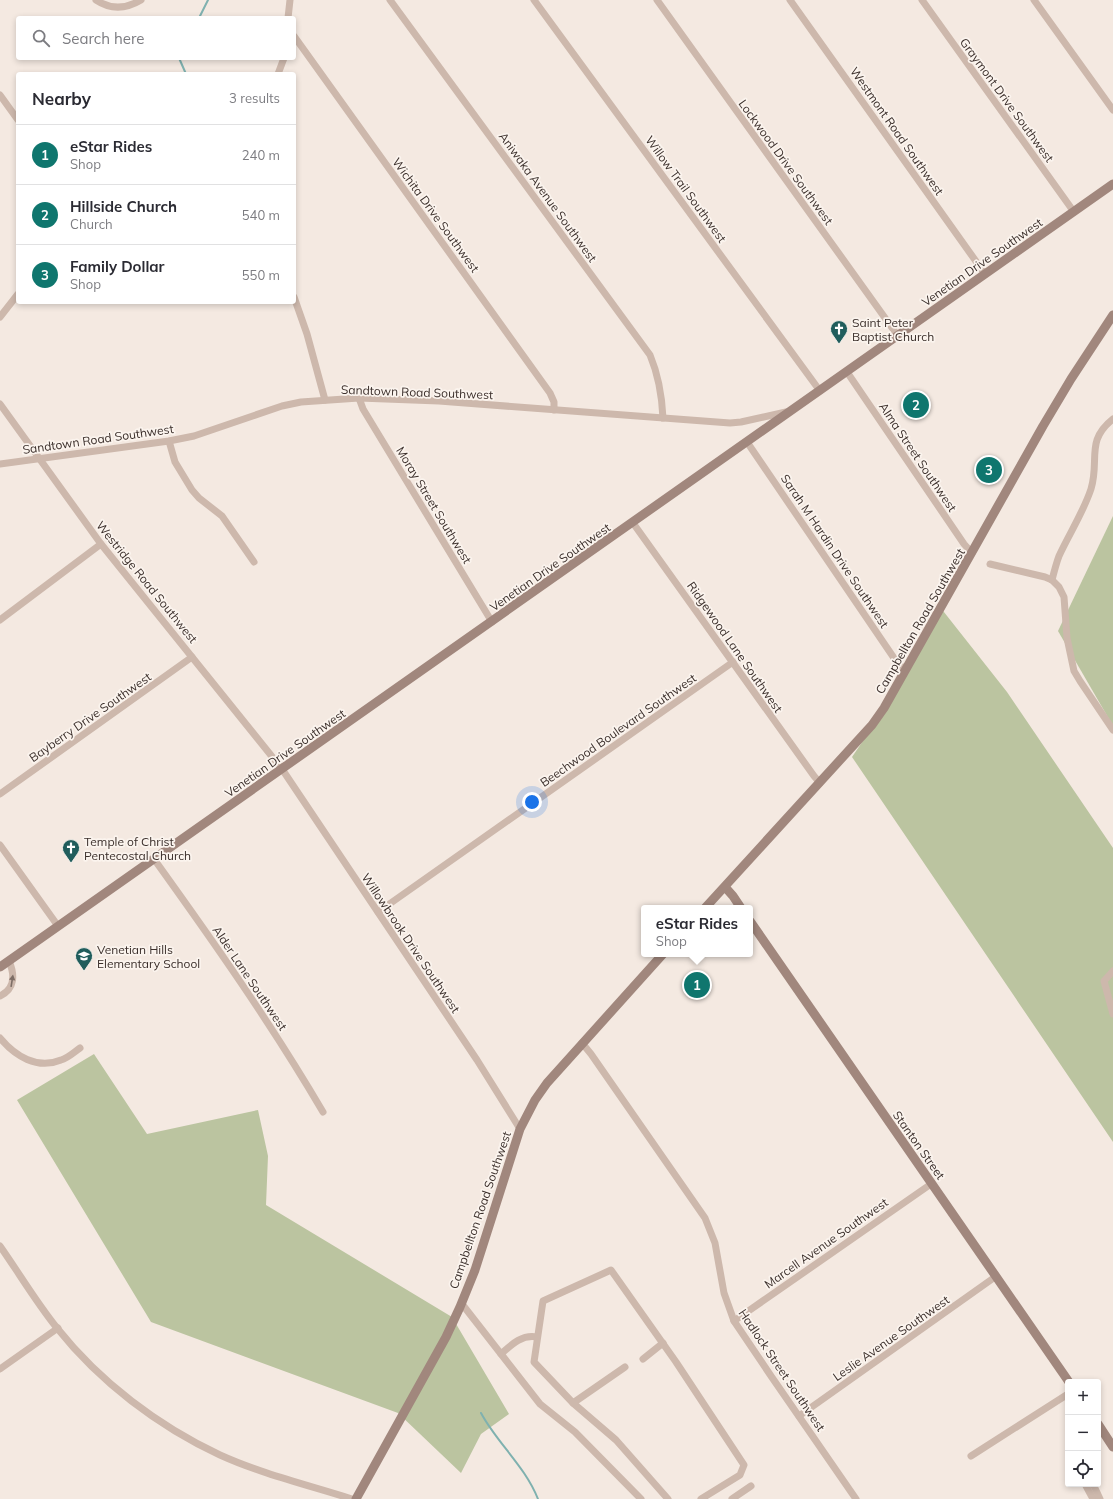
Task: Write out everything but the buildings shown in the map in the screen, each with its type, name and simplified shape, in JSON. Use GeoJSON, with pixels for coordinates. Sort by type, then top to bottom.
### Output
{"type":"FeatureCollection","features":[{"type":"Feature","properties":{"kind":"street"},"geometry":{"type":"LineString","coordinates":[[96,0],[103,5],[116,8],[129,6],[141,0]]}},
{"type":"Feature","properties":{"kind":"street"},"geometry":{"type":"LineString","coordinates":[[288,16],[290,0]]}},
{"type":"Feature","properties":{"kind":"street","name":"Aniwaka Avenue Southwest"},"geometry":{"type":"LineString","coordinates":[[390,0],[650,355],[655,367],[663,418]]}},
{"type":"Feature","properties":{"kind":"street","name":"Willow Trail Southwest"},"geometry":{"type":"LineString","coordinates":[[534,0],[820,390]]}},
{"type":"Feature","properties":{"kind":"street","name":"Lockwood Drive Southwest"},"geometry":{"type":"LineString","coordinates":[[657,0],[898,336]]}},
{"type":"Feature","properties":{"kind":"street","name":"Westmont Road Southwest"},"geometry":{"type":"LineString","coordinates":[[790,0],[985,274]]}},
{"type":"Feature","properties":{"kind":"street","name":"Graymont Drive Southwest"},"geometry":{"type":"LineString","coordinates":[[922,0],[1074,212]]}},
{"type":"Feature","properties":{"kind":"street"},"geometry":{"type":"LineString","coordinates":[[1034,0],[1113,110]]}},
{"type":"Feature","properties":{"kind":"street","name":"Wichita Drive Southwest"},"geometry":{"type":"LineString","coordinates":[[296,40],[550,393],[554,402],[554,410]]}},
{"type":"Feature","properties":{"kind":"street"},"geometry":{"type":"LineString","coordinates":[[279,72],[283,60]]}},
{"type":"Feature","properties":{"kind":"street"},"geometry":{"type":"LineString","coordinates":[[0,95],[16,117]]}},
{"type":"Feature","properties":{"kind":"street","name":"Venetian Drive Southwest"},"geometry":{"type":"LineString","coordinates":[[0,967],[1113,184]]}},
{"type":"Feature","properties":{"kind":"street"},"geometry":{"type":"LineString","coordinates":[[0,317],[16,297]]}},
{"type":"Feature","properties":{"kind":"street"},"geometry":{"type":"LineString","coordinates":[[296,303],[307,334],[326,400]]}},
{"type":"Feature","properties":{"kind":"street","name":"Campbellton Road Southwest"},"geometry":{"type":"LineString","coordinates":[[709,905],[872,725],[906,671],[1059,399],[1113,315]]}},
{"type":"Feature","properties":{"kind":"street","name":"Alma Street Southwest"},"geometry":{"type":"LineString","coordinates":[[847,372],[960,538],[972,553]]}},
{"type":"Feature","properties":{"kind":"street","name":"Sandtown Road Southwest"},"geometry":{"type":"LineString","coordinates":[[0,464],[169,442],[194,436],[282,406],[301,402],[326,400],[359,398],[439,401],[730,423],[792,411]]}},
{"type":"Feature","properties":{"kind":"street","name":"Moray Street Southwest"},"geometry":{"type":"LineString","coordinates":[[359,398],[363,409],[492,622]]}},
{"type":"Feature","properties":{"kind":"street","name":"Westridge Road Southwest"},"geometry":{"type":"LineString","coordinates":[[0,404],[101,544],[282,769]]}},
{"type":"Feature","properties":{"kind":"street"},"geometry":{"type":"LineString","coordinates":[[1052,580],[1059,556],[1091,489],[1095,472],[1095,442],[1102,429],[1113,419]]}},
{"type":"Feature","properties":{"kind":"street"},"geometry":{"type":"LineString","coordinates":[[169,442],[174,462],[192,490],[199,498],[222,516],[254,562]]}},
{"type":"Feature","properties":{"kind":"street","name":"Sarah M Hardin Drive Southwest"},"geometry":{"type":"LineString","coordinates":[[747,442],[896,661],[906,671]]}},
{"type":"Feature","properties":{"kind":"street","name":"Ridgewood Lane Southwest"},"geometry":{"type":"LineString","coordinates":[[633,522],[820,783]]}},
{"type":"Feature","properties":{"kind":"street"},"geometry":{"type":"LineString","coordinates":[[0,620],[101,544]]}},
{"type":"Feature","properties":{"kind":"street"},"geometry":{"type":"LineString","coordinates":[[990,564],[1045,577],[1052,580],[1059,587],[1064,597],[1066,638],[1074,670],[1080,682],[1113,730]]}},
{"type":"Feature","properties":{"kind":"street","name":"Bayberry Drive Southwest"},"geometry":{"type":"LineString","coordinates":[[0,794],[192,657]]}},
{"type":"Feature","properties":{"kind":"street","name":"Beechwood Boulevard Southwest"},"geometry":{"type":"LineString","coordinates":[[378,912],[733,662]]}},
{"type":"Feature","properties":{"kind":"street","name":"Willowbrook Drive Southwest"},"geometry":{"type":"LineString","coordinates":[[282,769],[477,1060],[520,1129]]}},
{"type":"Feature","properties":{"kind":"street"},"geometry":{"type":"LineString","coordinates":[[0,845],[58,926]]}},
{"type":"Feature","properties":{"kind":"street","name":"Alder Lane Southwest"},"geometry":{"type":"LineString","coordinates":[[154,859],[301,1074],[324,1112]]}},
{"type":"Feature","properties":{"kind":"street"},"geometry":{"type":"LineString","coordinates":[[724,887],[739,905]]}},
{"type":"Feature","properties":{"kind":"street","name":"Stanton Street"},"geometry":{"type":"LineString","coordinates":[[753,925],[1067,1379]]}},
{"type":"Feature","properties":{"kind":"street","name":"Campbellton Road Southwest"},"geometry":{"type":"LineString","coordinates":[[356,1499],[446,1336],[462,1304],[475,1270],[520,1129],[535,1100],[547,1083],[582,1043],[660,957]]}},
{"type":"Feature","properties":{"kind":"street"},"geometry":{"type":"LineString","coordinates":[[0,996],[8,991],[13,981],[12,967],[9,961]]}},
{"type":"Feature","properties":{"kind":"street"},"geometry":{"type":"LineString","coordinates":[[1113,971],[1104,981],[1113,1014]]}},
{"type":"Feature","properties":{"kind":"street"},"geometry":{"type":"LineString","coordinates":[[0,1038],[7,1046],[21,1057],[40,1064],[50,1064],[63,1060],[80,1048]]}},
{"type":"Feature","properties":{"kind":"street","name":"Hadlock Street Southwest"},"geometry":{"type":"LineString","coordinates":[[582,1043],[705,1218],[715,1243],[724,1293],[734,1321],[856,1499]]}},
{"type":"Feature","properties":{"kind":"street","name":"Marcell Avenue Southwest"},"geometry":{"type":"LineString","coordinates":[[734,1321],[931,1184]]}},
{"type":"Feature","properties":{"kind":"street"},"geometry":{"type":"LineString","coordinates":[[0,1246],[58,1328],[86,1360],[116,1388],[151,1415],[185,1437],[220,1455],[254,1469],[352,1499]]}},
{"type":"Feature","properties":{"kind":"street"},"geometry":{"type":"LineString","coordinates":[[668,1499],[616,1440],[573,1403],[534,1362],[543,1301],[612,1270],[663,1343],[744,1465],[740,1475],[701,1499]]}},
{"type":"Feature","properties":{"kind":"street","name":"Leslie Avenue Southwest"},"geometry":{"type":"LineString","coordinates":[[799,1416],[996,1278]]}},
{"type":"Feature","properties":{"kind":"street"},"geometry":{"type":"LineString","coordinates":[[462,1304],[540,1404],[575,1432],[641,1499]]}},
{"type":"Feature","properties":{"kind":"street"},"geometry":{"type":"LineString","coordinates":[[0,1369],[58,1328]]}},
{"type":"Feature","properties":{"kind":"street"},"geometry":{"type":"LineString","coordinates":[[501,1354],[523,1338],[532,1336],[537,1337]]}},
{"type":"Feature","properties":{"kind":"street"},"geometry":{"type":"LineString","coordinates":[[643,1359],[663,1343]]}},
{"type":"Feature","properties":{"kind":"street"},"geometry":{"type":"LineString","coordinates":[[573,1403],[625,1367]]}},
{"type":"Feature","properties":{"kind":"street"},"geometry":{"type":"LineString","coordinates":[[971,1456],[1065,1396]]}},
{"type":"Feature","properties":{"kind":"street"},"geometry":{"type":"LineString","coordinates":[[1101,1429],[1113,1447]]}},
{"type":"Feature","properties":{"kind":"street"},"geometry":{"type":"LineString","coordinates":[[732,1499],[751,1486]]}},
{"type":"Feature","properties":{"kind":"street"},"geometry":{"type":"LineString","coordinates":[[1086,1487],[1092,1499]]}},
{"type":"Feature","properties":{"kind":"street"},"geometry":{"type":"LineString","coordinates":[[1094,1487],[1100,1499]]}},
{"type":"Feature","properties":{"kind":"green space"},"geometry":{"type":"Polygon","coordinates":[[[1113,516],[1113,726],[1058,631],[1113,516]]]}},
{"type":"Feature","properties":{"kind":"green space"},"geometry":{"type":"Polygon","coordinates":[[[940,607],[1007,692],[1113,848],[1113,1142],[852,757],[882,713],[940,607]]]}},
{"type":"Feature","properties":{"kind":"green space"},"geometry":{"type":"Polygon","coordinates":[[[94,1054],[147,1134],[258,1110],[268,1156],[266,1205],[452,1317],[509,1414],[481,1434],[461,1473],[398,1413],[151,1322],[17,1100],[94,1054]]]}},
{"type":"Feature","properties":{"kind":"waterway"},"geometry":{"type":"LineString","coordinates":[[200,16],[208,0]]}},
{"type":"Feature","properties":{"kind":"waterway"},"geometry":{"type":"LineString","coordinates":[[180,60],[185,72]]}},
{"type":"Feature","properties":{"kind":"waterway"},"geometry":{"type":"LineString","coordinates":[[481,1413],[526,1476],[538,1499]]}},
{"type":"Feature","properties":{"kind":"place","name":"Saint Peter Baptist Church"},"geometry":{"type":"Point","coordinates":[839,344]}},
{"type":"Feature","properties":{"kind":"place","name":"Hillside Church"},"geometry":{"type":"Point","coordinates":[916,405]}},
{"type":"Feature","properties":{"kind":"place","name":"Family Dollar"},"geometry":{"type":"Point","coordinates":[989,470]}},
{"type":"Feature","properties":{"kind":"place","name":"Temple of Christ Pentecostal Church"},"geometry":{"type":"Point","coordinates":[71,863]}},
{"type":"Feature","properties":{"kind":"place","name":"Venetian Hills Elementary School"},"geometry":{"type":"Point","coordinates":[84,971]}},
{"type":"Feature","properties":{"kind":"place","name":"eStar Rides"},"geometry":{"type":"Point","coordinates":[697,985]}}]}
